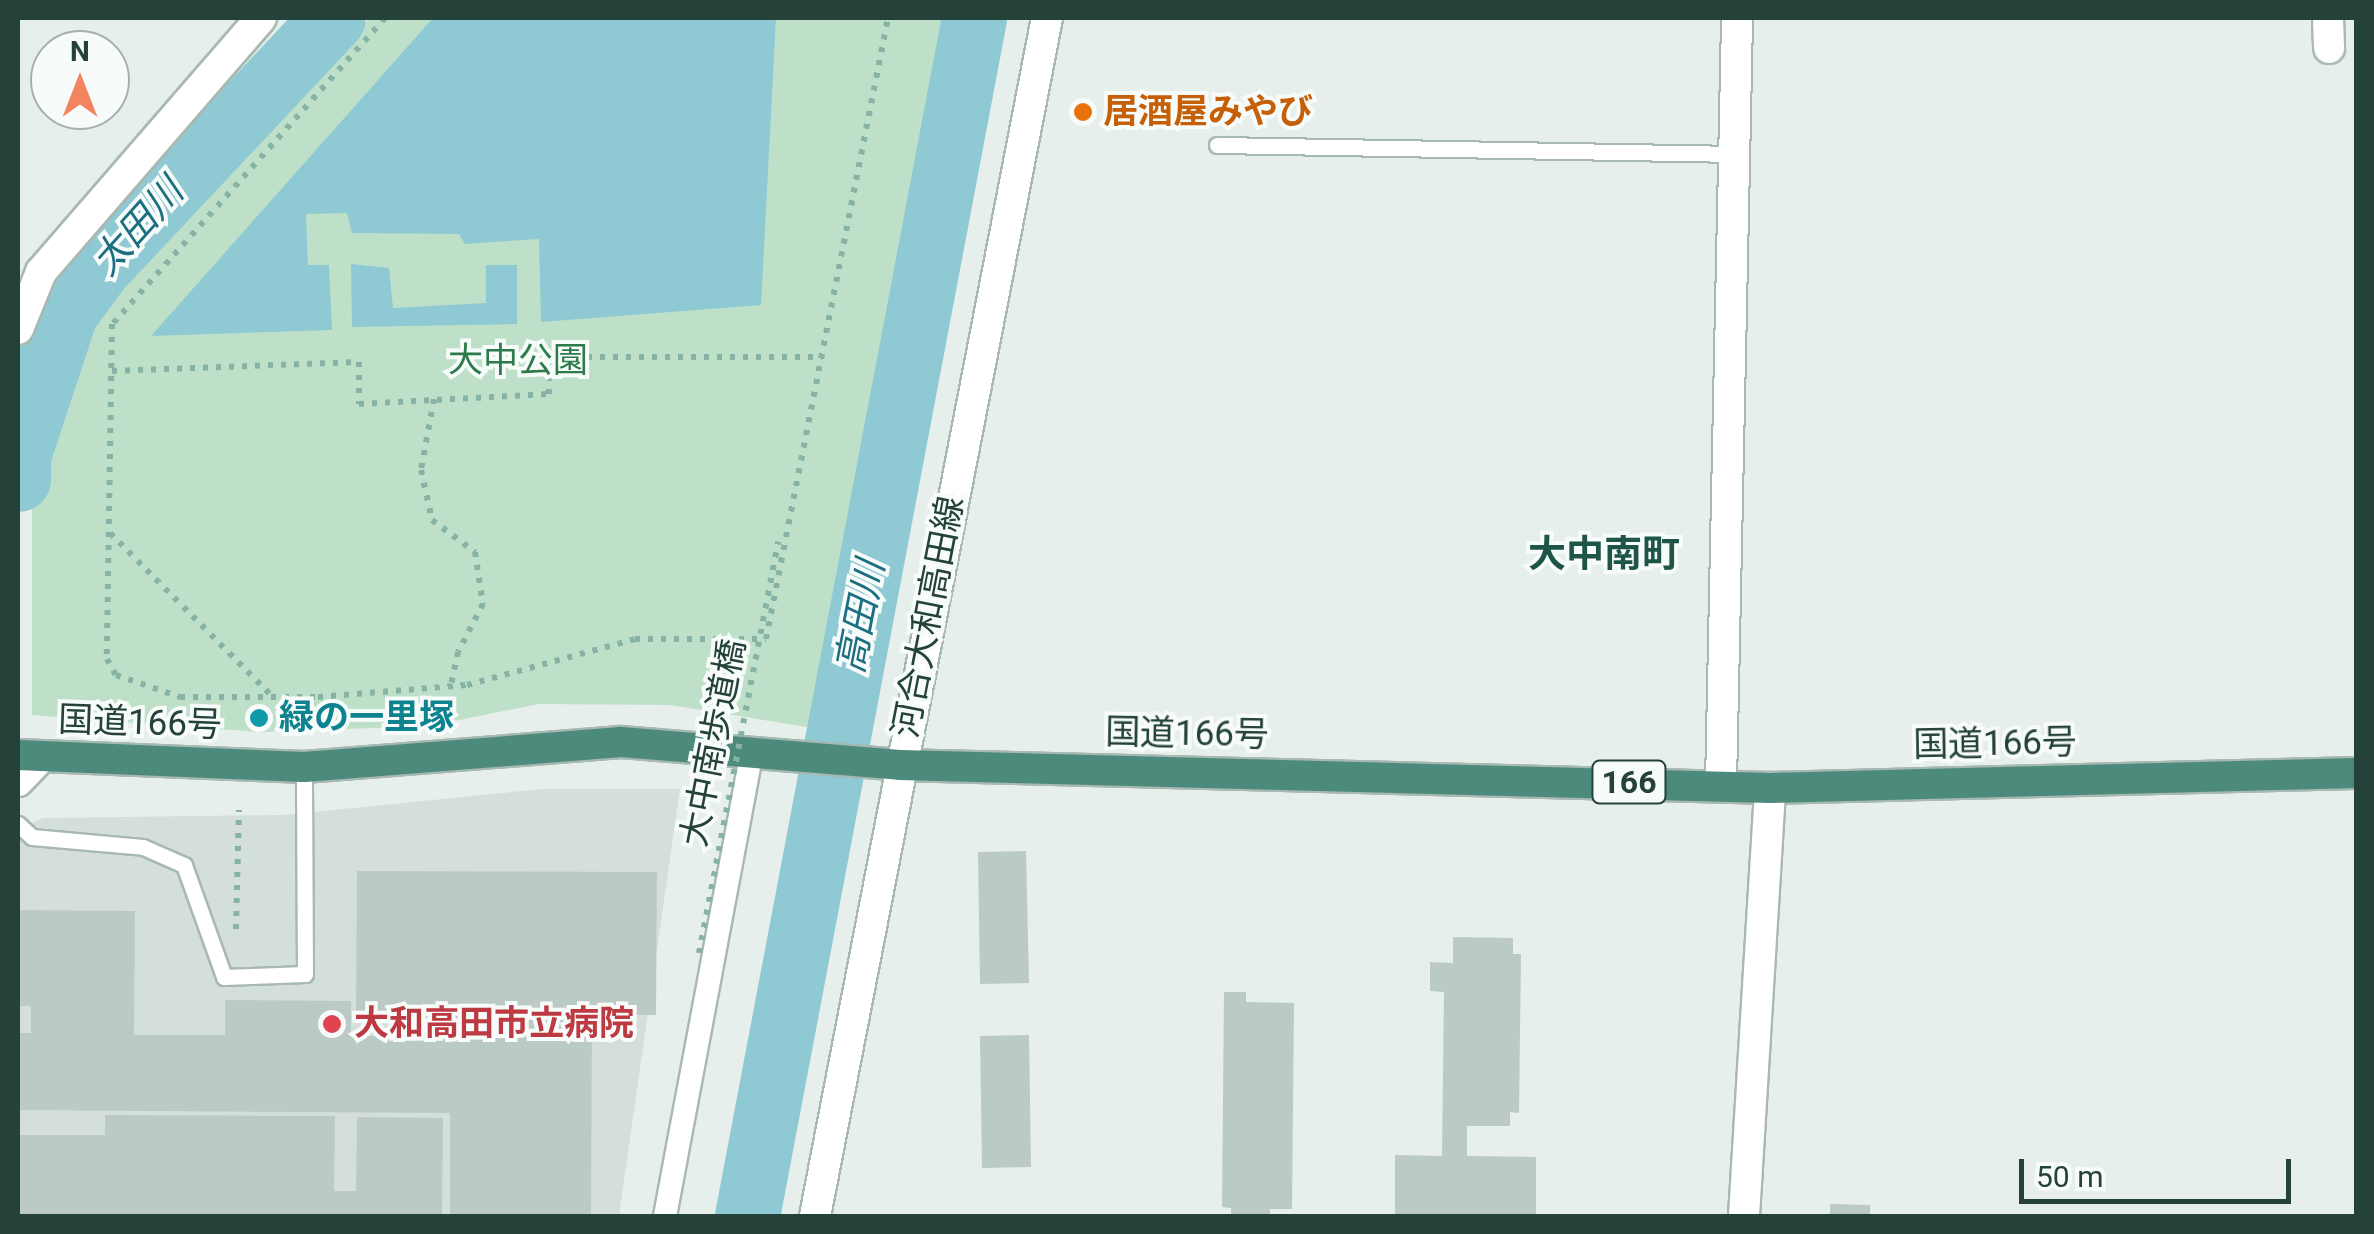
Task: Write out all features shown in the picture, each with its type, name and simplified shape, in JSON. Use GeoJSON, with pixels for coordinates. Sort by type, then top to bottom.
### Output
{"type":"FeatureCollection","features":[{"type":"Feature","properties":{"kind":"highway","name":"国道166号"},"geometry":{"type":"LineString","coordinates":[[24,762],[304,767],[621,742],[888,764],[1770,788],[2356,773]]}},
{"type":"Feature","properties":{"kind":"street"},"geometry":{"type":"LineString","coordinates":[[18,329],[41,272],[261,18]]}},
{"type":"Feature","properties":{"kind":"street","name":"河合大和高田線"},"geometry":{"type":"LineString","coordinates":[[816,1216],[888,764],[1047,18]]}},
{"type":"Feature","properties":{"kind":"street"},"geometry":{"type":"LineString","coordinates":[[1721,784],[1738,154],[1737,18]]}},
{"type":"Feature","properties":{"kind":"street"},"geometry":{"type":"LineString","coordinates":[[665,1216],[752,751]]}},
{"type":"Feature","properties":{"kind":"street"},"geometry":{"type":"LineString","coordinates":[[1744,1216],[1770,788]]}},
{"type":"Feature","properties":{"kind":"lane"},"geometry":{"type":"LineString","coordinates":[[1217,145],[1738,154]]}},
{"type":"Feature","properties":{"kind":"lane"},"geometry":{"type":"LineString","coordinates":[[18,824],[32,837],[143,847],[184,865],[224,976],[305,974],[304,767]]}},
{"type":"Feature","properties":{"kind":"path"},"geometry":{"type":"LineString","coordinates":[[386,18],[112,324],[107,659],[116,675],[180,697],[273,697],[451,686],[635,638],[766,638],[781,542],[822,358],[888,18]]}},
{"type":"Feature","properties":{"kind":"path"},"geometry":{"type":"LineString","coordinates":[[112,371],[360,362],[360,404],[549,394],[548,358],[822,358]]}},
{"type":"Feature","properties":{"kind":"path"},"geometry":{"type":"LineString","coordinates":[[434,399],[421,470],[432,520],[475,552],[483,604],[458,652],[451,686]]}},
{"type":"Feature","properties":{"kind":"path"},"geometry":{"type":"LineString","coordinates":[[109,532],[273,697]]}},
{"type":"Feature","properties":{"kind":"path","name":"大中南歩道橋"},"geometry":{"type":"LineString","coordinates":[[699,953],[781,542]]}},
{"type":"Feature","properties":{"kind":"path"},"geometry":{"type":"LineString","coordinates":[[236,943],[238,810]]}},
{"type":"Feature","properties":{"kind":"shaded area","name":"大和高田市立病院"},"geometry":{"type":"Polygon","coordinates":[[[541,789],[680,789],[619,1216],[18,1216],[18,831],[43,818],[284,815],[541,789]]]}},
{"type":"Feature","properties":{"kind":"green space","name":"大中公園"},"geometry":{"type":"Polygon","coordinates":[[[370,18],[959,18],[813,728],[670,705],[539,704],[429,726],[260,732],[32,715],[32,487],[78,326],[370,18]]]}},
{"type":"Feature","properties":{"kind":"water"},"geometry":{"type":"Polygon","coordinates":[[[433,18],[776,18],[761,305],[541,322],[539,239],[465,244],[459,234],[352,233],[347,213],[306,214],[308,265],[329,265],[332,330],[151,336],[433,18]]]}},
{"type":"Feature","properties":{"kind":"water"},"geometry":{"type":"Polygon","coordinates":[[[351,264],[389,268],[393,308],[486,303],[486,265],[517,265],[517,324],[352,327],[351,264]]]}},
{"type":"Feature","properties":{"kind":"building"},"geometry":{"type":"Polygon","coordinates":[[[1026,851],[1029,983],[980,984],[978,852],[1026,851]]]}},
{"type":"Feature","properties":{"kind":"building"},"geometry":{"type":"Polygon","coordinates":[[[357,871],[657,872],[656,1015],[592,1014],[591,1216],[450,1216],[450,1113],[18,1110],[18,1033],[31,1033],[31,1006],[18,1006],[18,910],[135,911],[134,1035],[225,1035],[225,1000],[351,1001],[351,1036],[450,1037],[450,1013],[356,1012],[357,871]]]}},
{"type":"Feature","properties":{"kind":"building"},"geometry":{"type":"Polygon","coordinates":[[[1453,937],[1513,938],[1513,954],[1521,954],[1519,1113],[1510,1112],[1510,1126],[1467,1126],[1467,1156],[1536,1157],[1536,1216],[1395,1216],[1395,1155],[1442,1156],[1444,992],[1430,991],[1430,962],[1453,963],[1453,937]]]}},
{"type":"Feature","properties":{"kind":"building"},"geometry":{"type":"Polygon","coordinates":[[[1224,992],[1246,992],[1246,1002],[1294,1003],[1292,1209],[1270,1209],[1270,1216],[1231,1216],[1231,1208],[1222,1207],[1224,992]]]}},
{"type":"Feature","properties":{"kind":"building"},"geometry":{"type":"Polygon","coordinates":[[[1029,1035],[1031,1167],[982,1168],[980,1036],[1029,1035]]]}},
{"type":"Feature","properties":{"kind":"building"},"geometry":{"type":"Polygon","coordinates":[[[105,1115],[335,1116],[334,1191],[356,1191],[357,1117],[443,1118],[442,1216],[18,1216],[18,1135],[105,1135],[105,1115]]]}},
{"type":"Feature","properties":{"kind":"building"},"geometry":{"type":"Polygon","coordinates":[[[1830,1204],[1870,1205],[1870,1216],[1830,1216],[1830,1204]]]}},
{"type":"Feature","properties":{"kind":"waterway","name":"太田川"},"geometry":{"type":"LineString","coordinates":[[18,479],[18,456],[65,313],[98,268],[333,18]]}},
{"type":"Feature","properties":{"kind":"waterway","name":"高田川"},"geometry":{"type":"LineString","coordinates":[[747,1216],[974,18]]}},
{"type":"Feature","properties":{"kind":"place","name":"居酒屋みやび"},"geometry":{"type":"Point","coordinates":[1083,112]}},
{"type":"Feature","properties":{"kind":"place","name":"緑の一里塚"},"geometry":{"type":"Point","coordinates":[259,718]}},
{"type":"Feature","properties":{"kind":"place","name":"大和高田市立病院"},"geometry":{"type":"Point","coordinates":[332,1024]}},
{"type":"Feature","properties":{"kind":"district","name":"大中南町"},"geometry":{"type":"Point","coordinates":[1604,555]}}]}
